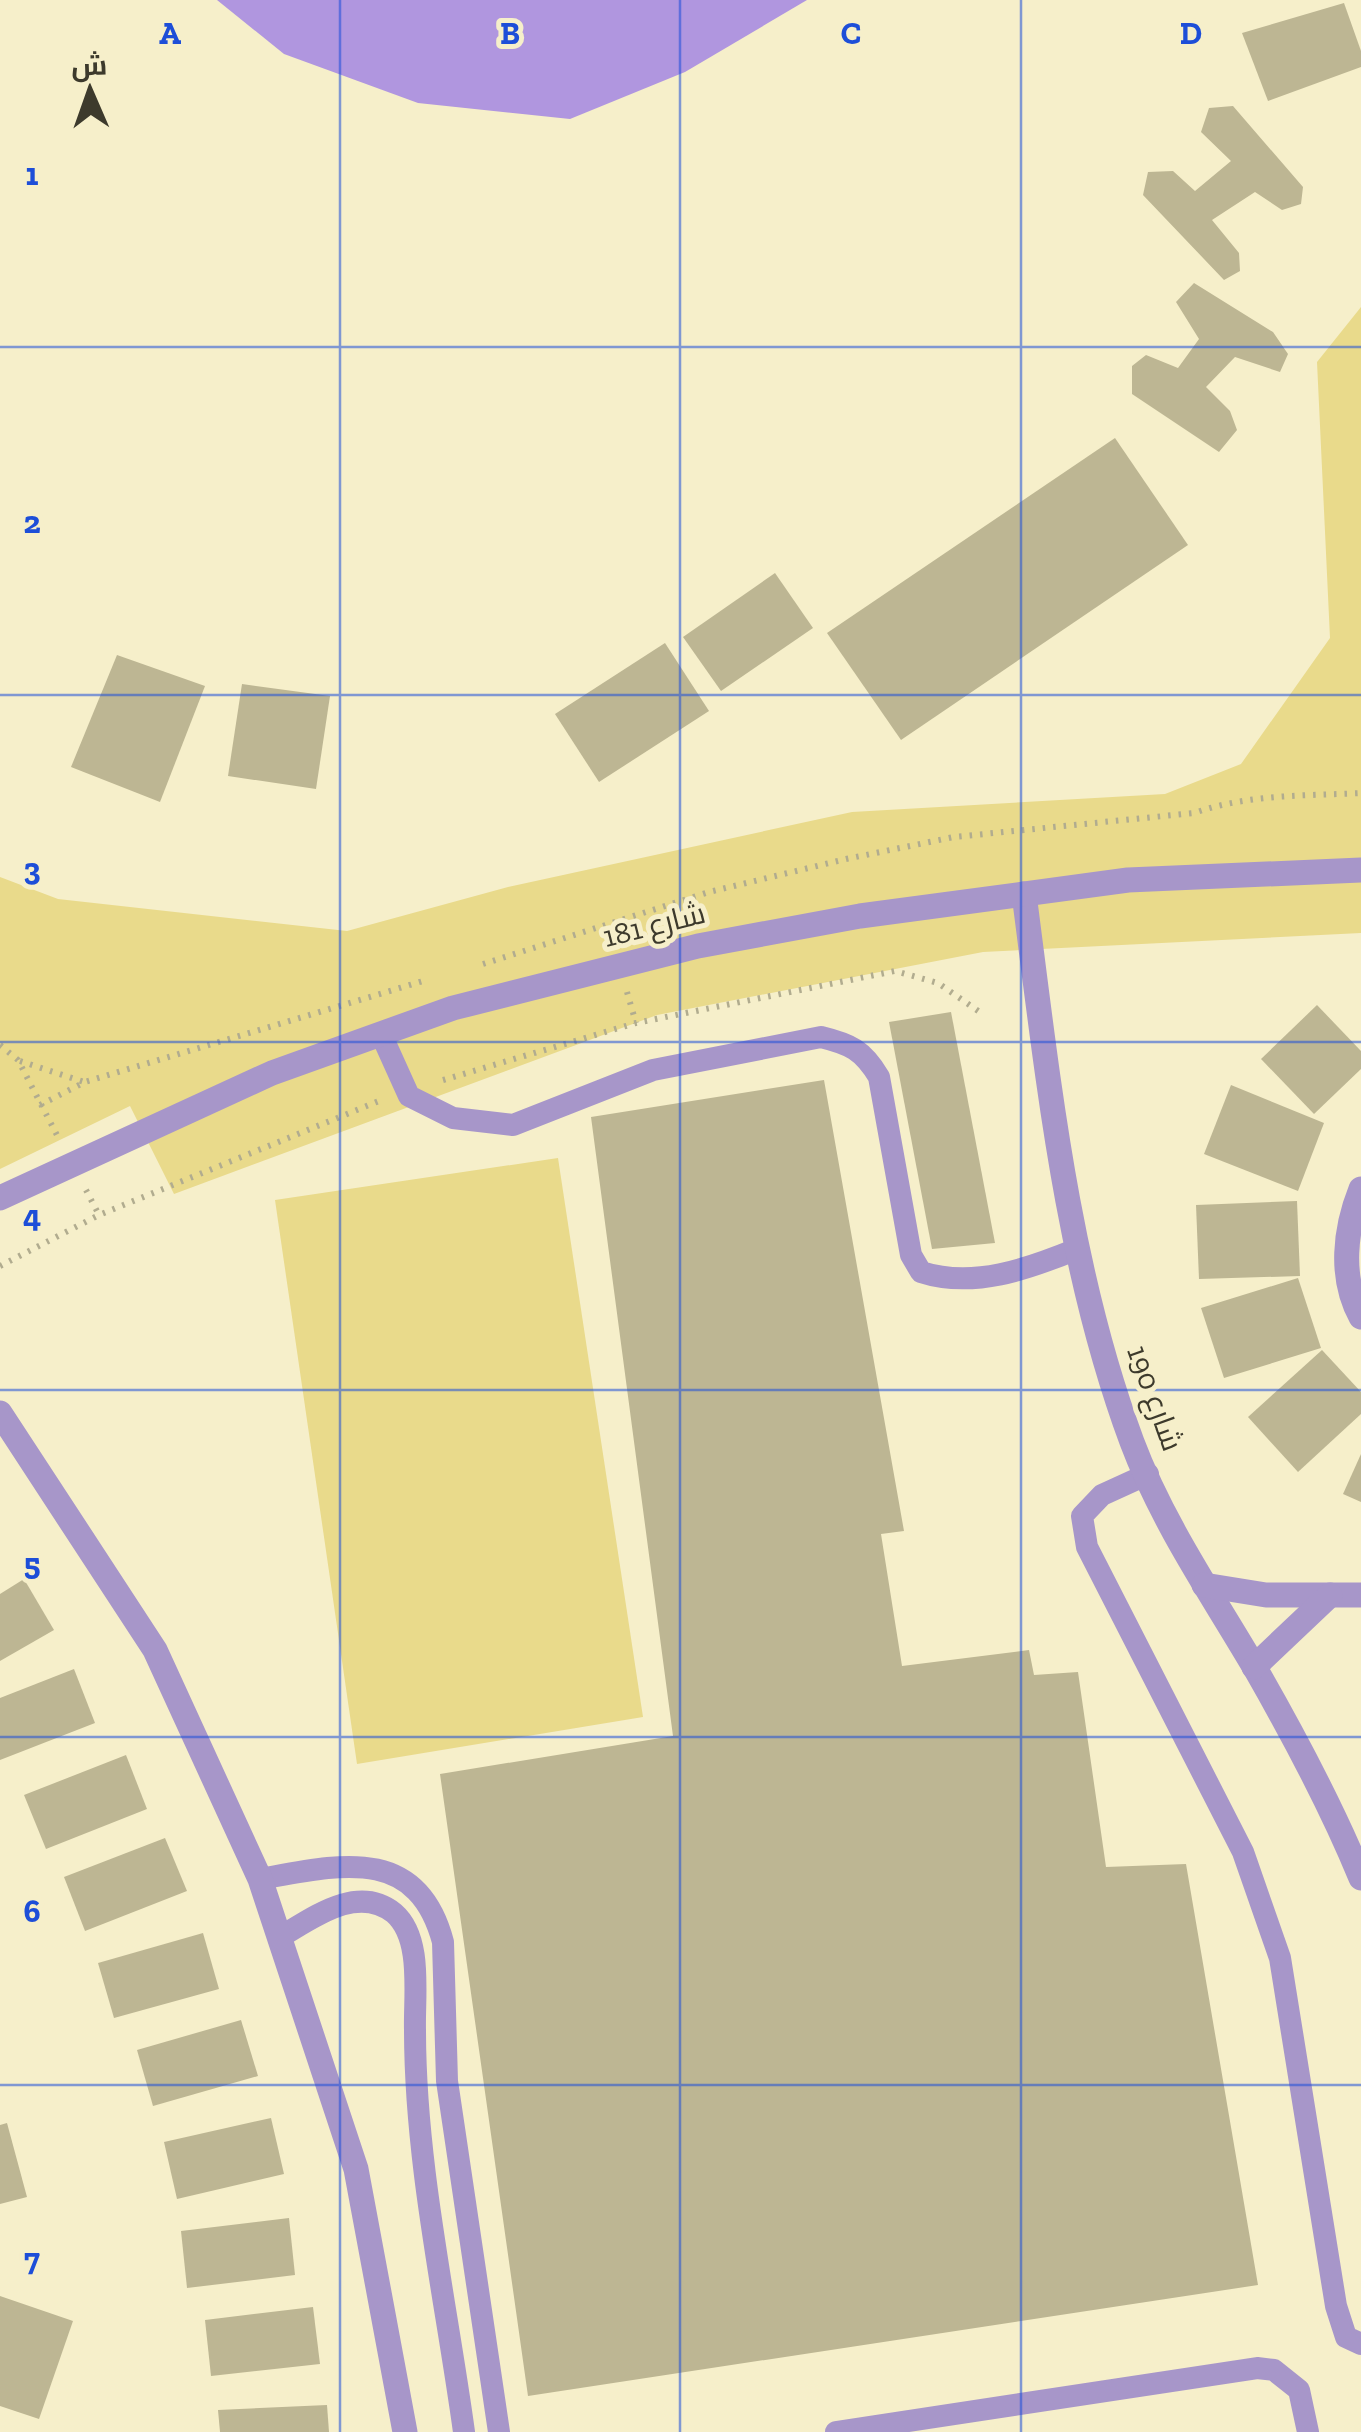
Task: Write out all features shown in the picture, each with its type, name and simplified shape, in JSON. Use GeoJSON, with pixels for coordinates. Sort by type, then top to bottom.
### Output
{"type":"FeatureCollection","features":[{"type":"Feature","properties":{"kind":"street","name":"شارع 181"},"geometry":{"type":"LineString","coordinates":[[0,1198],[72,1161],[272,1073],[453,1008],[698,946],[860,916],[1128,880],[1361,870]]}},
{"type":"Feature","properties":{"kind":"street","name":"شارع 190"},"geometry":{"type":"LineString","coordinates":[[1024,894],[1077,1249],[1097,1333],[1133,1445],[1204,1585],[1336,1818],[1361,1878]]}},
{"type":"Feature","properties":{"kind":"street"},"geometry":{"type":"LineString","coordinates":[[1361,1189],[1350,1219],[1346,1264],[1361,1317]]}},
{"type":"Feature","properties":{"kind":"street"},"geometry":{"type":"LineString","coordinates":[[0,1412],[155,1650],[260,1879],[356,2168],[404,2432]]}},
{"type":"Feature","properties":{"kind":"street"},"geometry":{"type":"LineString","coordinates":[[1204,1585],[1266,1595],[1361,1595]]}},
{"type":"Feature","properties":{"kind":"street"},"geometry":{"type":"LineString","coordinates":[[1254,1668],[1330,1596]]}},
{"type":"Feature","properties":{"kind":"lane"},"geometry":{"type":"LineString","coordinates":[[382,1034],[406,1090],[453,1118],[513,1125],[653,1070],[820,1037],[864,1052],[878,1076],[911,1255],[922,1272],[946,1280],[984,1277],[1033,1267],[1077,1249]]}},
{"type":"Feature","properties":{"kind":"lane"},"geometry":{"type":"LineString","coordinates":[[1148,1474],[1102,1495],[1082,1516],[1087,1548],[1243,1852],[1274,1940],[1322,2198],[1336,2306],[1346,2337],[1361,2344]]}},
{"type":"Feature","properties":{"kind":"lane"},"geometry":{"type":"LineString","coordinates":[[260,1879],[320,1868],[385,1870],[416,1888],[438,1922],[444,1942],[447,2081],[499,2432]]}},
{"type":"Feature","properties":{"kind":"lane"},"geometry":{"type":"LineString","coordinates":[[282,1936],[357,1901],[385,1907],[406,1928],[413,1960],[420,2114],[464,2432]]}},
{"type":"Feature","properties":{"kind":"lane"},"geometry":{"type":"LineString","coordinates":[[836,2432],[1257,2368],[1274,2370],[1299,2390],[1308,2432]]}},
{"type":"Feature","properties":{"kind":"path"},"geometry":{"type":"LineString","coordinates":[[0,1266],[98,1216],[406,1090],[636,1023],[895,971],[938,983],[981,1013]]}},
{"type":"Feature","properties":{"kind":"path"},"geometry":{"type":"LineString","coordinates":[[0,1045],[18,1060],[85,1082]]}},
{"type":"Feature","properties":{"kind":"path"},"geometry":{"type":"LineString","coordinates":[[18,1060],[98,1216]]}},
{"type":"Feature","properties":{"kind":"shaded area"},"geometry":{"type":"Polygon","coordinates":[[[217,0],[807,0],[685,72],[570,119],[418,103],[284,54],[217,0]]]}},
{"type":"Feature","properties":{"kind":"shaded area"},"geometry":{"type":"Polygon","coordinates":[[[1361,307],[1361,933],[983,952],[657,1015],[174,1194],[130,1106],[0,1169],[0,877],[58,899],[347,931],[508,887],[852,812],[1165,794],[1241,764],[1330,638],[1317,362],[1361,307]]]}},
{"type":"Feature","properties":{"kind":"shaded area"},"geometry":{"type":"Polygon","coordinates":[[[558,1158],[643,1717],[357,1764],[275,1200],[558,1158]]]}},
{"type":"Feature","properties":{"kind":"building"},"geometry":{"type":"Polygon","coordinates":[[[1344,3],[1361,51],[1361,67],[1268,101],[1242,33],[1344,3]]]}},
{"type":"Feature","properties":{"kind":"building"},"geometry":{"type":"Polygon","coordinates":[[[1233,106],[1303,187],[1301,204],[1282,210],[1255,192],[1212,220],[1239,253],[1240,271],[1224,280],[1143,195],[1148,172],[1173,171],[1195,191],[1231,161],[1201,132],[1209,108],[1233,106]]]}},
{"type":"Feature","properties":{"kind":"building"},"geometry":{"type":"Polygon","coordinates":[[[1194,283],[1273,332],[1288,354],[1280,372],[1235,357],[1206,387],[1230,411],[1237,430],[1219,452],[1132,394],[1132,366],[1146,355],[1178,368],[1199,339],[1176,302],[1194,283]]]}},
{"type":"Feature","properties":{"kind":"building"},"geometry":{"type":"Polygon","coordinates":[[[1115,438],[1188,545],[901,740],[827,633],[1115,438]]]}},
{"type":"Feature","properties":{"kind":"building"},"geometry":{"type":"Polygon","coordinates":[[[775,573],[813,628],[721,691],[683,637],[775,573]]]}},
{"type":"Feature","properties":{"kind":"building"},"geometry":{"type":"Polygon","coordinates":[[[665,643],[709,711],[599,782],[555,714],[665,643]]]}},
{"type":"Feature","properties":{"kind":"building"},"geometry":{"type":"Polygon","coordinates":[[[117,655],[205,686],[160,802],[71,767],[117,655]]]}},
{"type":"Feature","properties":{"kind":"building"},"geometry":{"type":"Polygon","coordinates":[[[242,684],[330,696],[316,789],[228,776],[242,684]]]}},
{"type":"Feature","properties":{"kind":"building"},"geometry":{"type":"Polygon","coordinates":[[[1317,1005],[1361,1051],[1361,1069],[1314,1114],[1261,1059],[1317,1005]]]}},
{"type":"Feature","properties":{"kind":"building"},"geometry":{"type":"Polygon","coordinates":[[[951,1012],[995,1243],[932,1249],[889,1022],[951,1012]]]}},
{"type":"Feature","properties":{"kind":"building"},"geometry":{"type":"Polygon","coordinates":[[[824,1080],[904,1531],[881,1534],[902,1666],[1029,1650],[1034,1675],[1078,1672],[1106,1867],[1186,1864],[1258,2285],[528,2396],[440,1774],[673,1736],[591,1117],[824,1080]]]}},
{"type":"Feature","properties":{"kind":"building"},"geometry":{"type":"Polygon","coordinates":[[[1231,1085],[1324,1123],[1298,1191],[1204,1154],[1231,1085]]]}},
{"type":"Feature","properties":{"kind":"building"},"geometry":{"type":"Polygon","coordinates":[[[1297,1201],[1300,1276],[1199,1279],[1196,1205],[1297,1201]]]}},
{"type":"Feature","properties":{"kind":"building"},"geometry":{"type":"Polygon","coordinates":[[[1298,1278],[1321,1348],[1224,1378],[1201,1308],[1298,1278]]]}},
{"type":"Feature","properties":{"kind":"building"},"geometry":{"type":"Polygon","coordinates":[[[1322,1350],[1361,1392],[1361,1414],[1298,1472],[1248,1417],[1322,1350]]]}},
{"type":"Feature","properties":{"kind":"building"},"geometry":{"type":"Polygon","coordinates":[[[1361,1454],[1361,1502],[1343,1494],[1361,1454]]]}},
{"type":"Feature","properties":{"kind":"building"},"geometry":{"type":"Polygon","coordinates":[[[24,1579],[54,1630],[0,1661],[0,1594],[24,1579]]]}},
{"type":"Feature","properties":{"kind":"building"},"geometry":{"type":"Polygon","coordinates":[[[74,1669],[95,1723],[0,1760],[0,1698],[74,1669]]]}},
{"type":"Feature","properties":{"kind":"building"},"geometry":{"type":"Polygon","coordinates":[[[126,1755],[147,1809],[46,1849],[24,1795],[126,1755]]]}},
{"type":"Feature","properties":{"kind":"building"},"geometry":{"type":"Polygon","coordinates":[[[165,1838],[187,1891],[85,1931],[64,1877],[165,1838]]]}},
{"type":"Feature","properties":{"kind":"building"},"geometry":{"type":"Polygon","coordinates":[[[203,1933],[219,1989],[114,2018],[98,1963],[203,1933]]]}},
{"type":"Feature","properties":{"kind":"building"},"geometry":{"type":"Polygon","coordinates":[[[241,2020],[258,2076],[153,2106],[137,2050],[241,2020]]]}},
{"type":"Feature","properties":{"kind":"building"},"geometry":{"type":"Polygon","coordinates":[[[271,2118],[284,2174],[177,2199],[164,2142],[271,2118]]]}},
{"type":"Feature","properties":{"kind":"building"},"geometry":{"type":"Polygon","coordinates":[[[7,2123],[27,2197],[0,2204],[0,2125],[7,2123]]]}},
{"type":"Feature","properties":{"kind":"building"},"geometry":{"type":"Polygon","coordinates":[[[289,2218],[295,2275],[187,2288],[181,2231],[289,2218]]]}},
{"type":"Feature","properties":{"kind":"building"},"geometry":{"type":"Polygon","coordinates":[[[0,2296],[73,2321],[39,2419],[0,2406],[0,2296]]]}},
{"type":"Feature","properties":{"kind":"building"},"geometry":{"type":"Polygon","coordinates":[[[313,2307],[320,2364],[211,2376],[205,2320],[313,2307]]]}},
{"type":"Feature","properties":{"kind":"building"},"geometry":{"type":"Polygon","coordinates":[[[327,2405],[329,2432],[220,2432],[218,2410],[327,2405]]]}}]}
